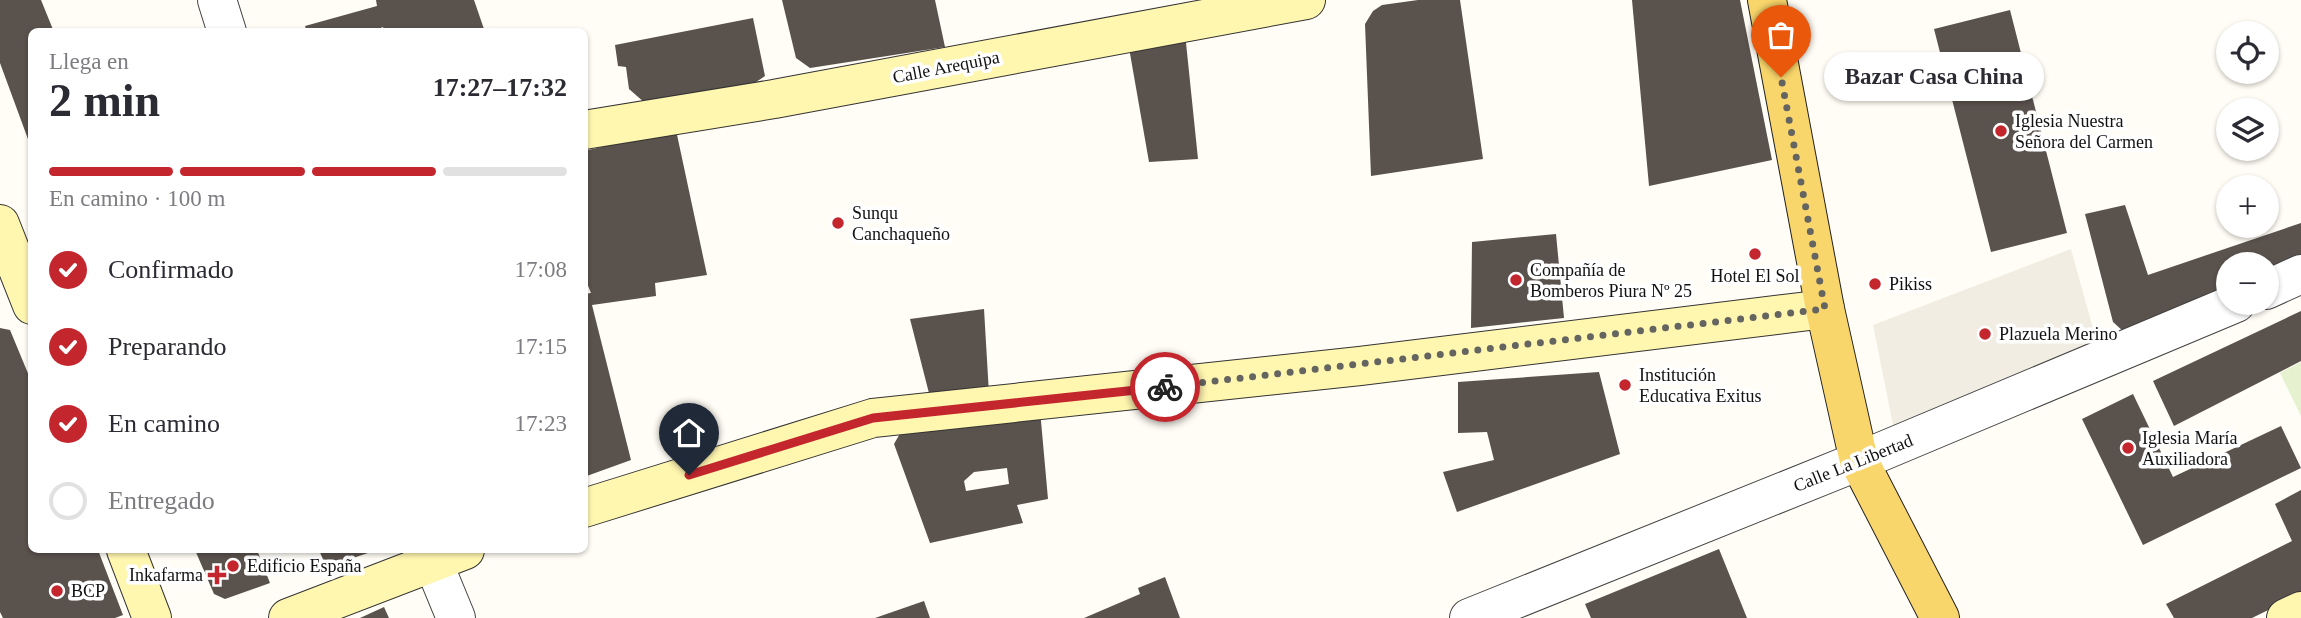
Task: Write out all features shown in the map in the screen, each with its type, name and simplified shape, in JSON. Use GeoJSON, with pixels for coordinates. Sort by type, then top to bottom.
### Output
{"type":"FeatureCollection","features":[{"type":"Feature","properties":{"kind":"main road"},"geometry":{"type":"LineString","coordinates":[[1767,0],[1825,309],[1859,461],[1940,618]]}},
{"type":"Feature","properties":{"kind":"street"},"geometry":{"type":"LineString","coordinates":[[216,0],[226,28]]}},
{"type":"Feature","properties":{"kind":"street","name":"Calle Arequipa"},"geometry":{"type":"LineString","coordinates":[[588,129],[774,99],[1306,0]]}},
{"type":"Feature","properties":{"kind":"street"},"geometry":{"type":"LineString","coordinates":[[0,224],[22,298]]}},
{"type":"Feature","properties":{"kind":"street"},"geometry":{"type":"LineString","coordinates":[[2279,284],[2301,274]]}},
{"type":"Feature","properties":{"kind":"street"},"geometry":{"type":"LineString","coordinates":[[588,507],[873,418],[1360,366],[1825,309]]}},
{"type":"Feature","properties":{"kind":"street","name":"Calle La Libertad"},"geometry":{"type":"LineString","coordinates":[[1469,618],[1859,461],[2216,311]]}},
{"type":"Feature","properties":{"kind":"street"},"geometry":{"type":"LineString","coordinates":[[127,553],[152,618]]}},
{"type":"Feature","properties":{"kind":"street"},"geometry":{"type":"LineString","coordinates":[[288,618],[442,554],[456,618]]}},
{"type":"Feature","properties":{"kind":"street"},"geometry":{"type":"LineString","coordinates":[[2286,618],[2301,611]]}},
{"type":"Feature","properties":{"kind":"green space"},"geometry":{"type":"Polygon","coordinates":[[[2301,362],[2301,416],[2280,373],[2301,362]]]}},
{"type":"Feature","properties":{"kind":"shaded area","name":"Plazuela Merino"},"geometry":{"type":"Polygon","coordinates":[[[2071,249],[2097,343],[1894,430],[1873,325],[2071,249]]]}},
{"type":"Feature","properties":{"kind":"building"},"geometry":{"type":"Polygon","coordinates":[[[0,0],[41,0],[52,28],[28,28],[28,139],[0,63],[0,0]]]}},
{"type":"Feature","properties":{"kind":"building"},"geometry":{"type":"Polygon","coordinates":[[[376,0],[474,0],[484,28],[305,26],[377,6],[376,0]]]}},
{"type":"Feature","properties":{"kind":"building"},"geometry":{"type":"Polygon","coordinates":[[[782,0],[935,0],[945,47],[810,68],[796,58],[782,0]]]}},
{"type":"Feature","properties":{"kind":"building"},"geometry":{"type":"Polygon","coordinates":[[[1418,0],[1460,0],[1483,159],[1371,176],[1365,24],[1373,11],[1382,5],[1418,0]]]}},
{"type":"Feature","properties":{"kind":"building"},"geometry":{"type":"Polygon","coordinates":[[[1632,0],[1740,0],[1772,160],[1649,186],[1632,0]]]}},
{"type":"Feature","properties":{"kind":"building","name":"Iglesia Nuestra Señora del Carmen"},"geometry":{"type":"Polygon","coordinates":[[[2010,10],[2067,233],[1991,252],[1934,29],[2010,10]]]}},
{"type":"Feature","properties":{"kind":"building"},"geometry":{"type":"Polygon","coordinates":[[[753,18],[765,76],[756,82],[645,103],[629,89],[626,67],[618,66],[615,45],[753,18]]]}},
{"type":"Feature","properties":{"kind":"building"},"geometry":{"type":"Polygon","coordinates":[[[1185,33],[1198,159],[1149,162],[1128,42],[1185,33]]]}},
{"type":"Feature","properties":{"kind":"building"},"geometry":{"type":"Polygon","coordinates":[[[676,130],[707,275],[655,283],[656,296],[592,305],[631,460],[588,476],[588,293],[591,293],[588,286],[588,150],[676,130]]]}},
{"type":"Feature","properties":{"kind":"building"},"geometry":{"type":"Polygon","coordinates":[[[2125,205],[2148,275],[2257,238],[2279,238],[2279,230],[2301,223],[2301,261],[2279,270],[2279,252],[2216,252],[2216,298],[2124,332],[2113,322],[2085,214],[2125,205]]]}},
{"type":"Feature","properties":{"kind":"building","name":"Compañía de Bomberos Piura Nº 25"},"geometry":{"type":"Polygon","coordinates":[[[1556,234],[1564,318],[1471,328],[1472,242],[1556,234]]]}},
{"type":"Feature","properties":{"kind":"building"},"geometry":{"type":"Polygon","coordinates":[[[984,309],[989,394],[931,401],[910,319],[984,309]]]}},
{"type":"Feature","properties":{"kind":"building"},"geometry":{"type":"Polygon","coordinates":[[[2301,311],[2301,361],[2174,426],[2153,381],[2301,311]]]}},
{"type":"Feature","properties":{"kind":"building"},"geometry":{"type":"Polygon","coordinates":[[[0,328],[10,330],[28,373],[28,553],[99,553],[123,615],[115,618],[3,618],[0,612],[0,328]]]}},
{"type":"Feature","properties":{"kind":"building"},"geometry":{"type":"Polygon","coordinates":[[[1599,372],[1620,454],[1457,512],[1443,472],[1494,460],[1487,432],[1458,433],[1458,382],[1599,372]]]}},
{"type":"Feature","properties":{"kind":"building"},"geometry":{"type":"Polygon","coordinates":[[[2133,394],[2173,477],[2281,426],[2301,468],[2143,545],[2082,419],[2133,394]]]}},
{"type":"Feature","properties":{"kind":"building"},"geometry":{"type":"Polygon","coordinates":[[[1040,410],[1048,499],[1017,505],[1023,523],[930,543],[894,444],[902,430],[1040,410]],[[1007,468],[974,472],[964,481],[966,491],[1009,484],[1007,468]]]}},
{"type":"Feature","properties":{"kind":"building"},"geometry":{"type":"Polygon","coordinates":[[[2301,490],[2301,594],[2252,618],[2174,618],[2166,604],[2292,541],[2275,504],[2301,490]]]}},
{"type":"Feature","properties":{"kind":"building"},"geometry":{"type":"Polygon","coordinates":[[[1719,549],[1747,618],[1591,618],[1585,604],[1719,549]]]}},
{"type":"Feature","properties":{"kind":"building","name":"Edificio España"},"geometry":{"type":"Polygon","coordinates":[[[196,553],[258,553],[270,583],[225,599],[214,594],[196,553]]]}},
{"type":"Feature","properties":{"kind":"building"},"geometry":{"type":"Polygon","coordinates":[[[320,553],[368,553],[326,567],[320,553]]]}},
{"type":"Feature","properties":{"kind":"building"},"geometry":{"type":"Polygon","coordinates":[[[1165,577],[1180,618],[1084,618],[1140,594],[1138,588],[1165,577]]]}},
{"type":"Feature","properties":{"kind":"building"},"geometry":{"type":"Polygon","coordinates":[[[924,601],[930,618],[875,618],[924,601]]]}},
{"type":"Feature","properties":{"kind":"building"},"geometry":{"type":"Polygon","coordinates":[[[384,607],[389,618],[360,618],[384,607]]]}},
{"type":"Feature","properties":{"kind":"way so far"},"geometry":{"type":"LineString","coordinates":[[1165,387],[1825,309],[1781,77]]}},
{"type":"Feature","properties":{"kind":"place","name":"Bazar Casa China"},"geometry":{"type":"Point","coordinates":[1781,77]}},
{"type":"Feature","properties":{"kind":"place","name":"Iglesia Nuestra Señora del Carmen"},"geometry":{"type":"Point","coordinates":[2001,131]}},
{"type":"Feature","properties":{"kind":"place","name":"Sunqu Canchaqueño"},"geometry":{"type":"Point","coordinates":[838,223]}},
{"type":"Feature","properties":{"kind":"place","name":"Hotel El Sol"},"geometry":{"type":"Point","coordinates":[1755,254]}},
{"type":"Feature","properties":{"kind":"place","name":"Compañía de Bomberos Piura Nº 25"},"geometry":{"type":"Point","coordinates":[1516,280]}},
{"type":"Feature","properties":{"kind":"place","name":"Pikiss"},"geometry":{"type":"Point","coordinates":[1875,284]}},
{"type":"Feature","properties":{"kind":"place","name":"Plazuela Merino"},"geometry":{"type":"Point","coordinates":[1985,334]}},
{"type":"Feature","properties":{"kind":"place","name":"Institución Educativa Exitus"},"geometry":{"type":"Point","coordinates":[1625,385]}},
{"type":"Feature","properties":{"kind":"place","name":"Iglesia María Auxiliadora"},"geometry":{"type":"Point","coordinates":[2128,448]}},
{"type":"Feature","properties":{"kind":"place","name":"Edificio España"},"geometry":{"type":"Point","coordinates":[233,566]}},
{"type":"Feature","properties":{"kind":"place","name":"Inkafarma"},"geometry":{"type":"Point","coordinates":[217,575]}},
{"type":"Feature","properties":{"kind":"place","name":"BCP"},"geometry":{"type":"Point","coordinates":[57,591]}},
{"type":"Feature","properties":{"kind":"route"},"geometry":{"type":"LineString","coordinates":[[689,475],[873,418],[1165,387]]}}]}
